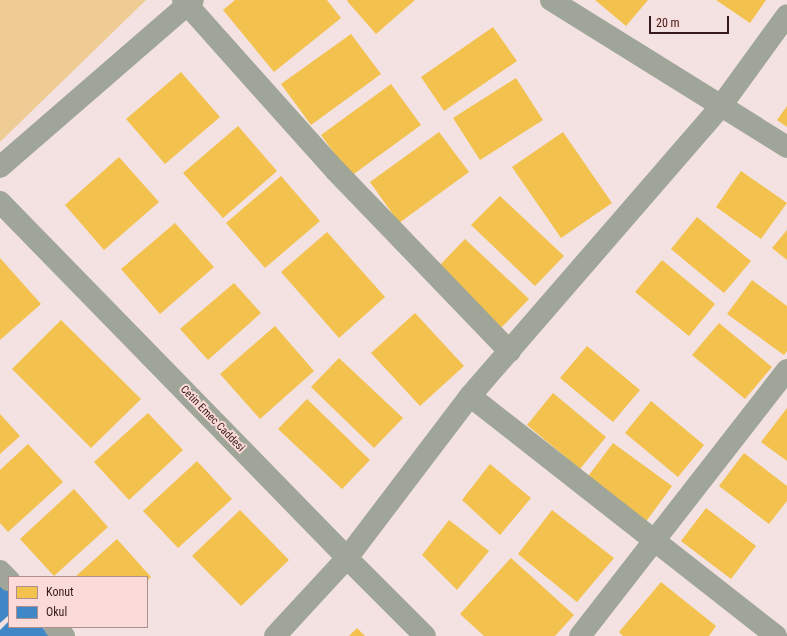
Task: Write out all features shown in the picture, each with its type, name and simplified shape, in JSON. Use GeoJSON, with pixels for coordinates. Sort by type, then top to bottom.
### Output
{"type":"FeatureCollection","features":[{"type":"Feature","properties":{"kind":"street"},"geometry":{"type":"LineString","coordinates":[[551,0],[787,147]]}},
{"type":"Feature","properties":{"kind":"street"},"geometry":{"type":"LineString","coordinates":[[0,167],[188,2],[335,170],[510,352]]}},
{"type":"Feature","properties":{"kind":"street"},"geometry":{"type":"LineString","coordinates":[[275,636],[347,558],[470,396],[510,352],[721,106],[787,15]]}},
{"type":"Feature","properties":{"kind":"street","name":"Cetin Emec Caddesi"},"geometry":{"type":"LineString","coordinates":[[3,209],[425,636]]}},
{"type":"Feature","properties":{"kind":"street"},"geometry":{"type":"LineString","coordinates":[[580,636],[656,541],[787,370]]}},
{"type":"Feature","properties":{"kind":"street"},"geometry":{"type":"LineString","coordinates":[[470,396],[776,636]]}},
{"type":"Feature","properties":{"kind":"street"},"geometry":{"type":"LineString","coordinates":[[0,571],[8,579]]}},
{"type":"Feature","properties":{"kind":"street"},"geometry":{"type":"LineString","coordinates":[[56,628],[64,636]]}},
{"type":"Feature","properties":{"kind":"shaded area"},"geometry":{"type":"Polygon","coordinates":[[[0,0],[146,0],[0,142],[0,0]]]}},
{"type":"Feature","properties":{"kind":"building: Konut"},"geometry":{"type":"Polygon","coordinates":[[[235,0],[327,0],[341,18],[274,72],[223,10],[235,0]]]}},
{"type":"Feature","properties":{"kind":"building: Konut"},"geometry":{"type":"Polygon","coordinates":[[[415,0],[376,34],[347,1],[415,0]]]}},
{"type":"Feature","properties":{"kind":"building: Konut"},"geometry":{"type":"Polygon","coordinates":[[[595,0],[648,0],[626,26],[595,0]]]}},
{"type":"Feature","properties":{"kind":"building: Konut"},"geometry":{"type":"Polygon","coordinates":[[[716,0],[766,0],[750,23],[716,0]]]}},
{"type":"Feature","properties":{"kind":"building: Konut"},"geometry":{"type":"Polygon","coordinates":[[[493,27],[517,61],[444,111],[421,77],[493,27]]]}},
{"type":"Feature","properties":{"kind":"building: Konut"},"geometry":{"type":"Polygon","coordinates":[[[351,34],[381,74],[311,125],[281,84],[351,34]]]}},
{"type":"Feature","properties":{"kind":"building: Konut"},"geometry":{"type":"Polygon","coordinates":[[[181,72],[220,117],[165,164],[126,119],[181,72]]]}},
{"type":"Feature","properties":{"kind":"building: Konut"},"geometry":{"type":"Polygon","coordinates":[[[516,78],[543,120],[480,160],[453,118],[516,78]]]}},
{"type":"Feature","properties":{"kind":"building: Konut"},"geometry":{"type":"Polygon","coordinates":[[[391,84],[421,125],[351,176],[321,135],[391,84]]]}},
{"type":"Feature","properties":{"kind":"building: Konut"},"geometry":{"type":"Polygon","coordinates":[[[787,106],[787,127],[777,120],[787,106]]]}},
{"type":"Feature","properties":{"kind":"building: Konut"},"geometry":{"type":"Polygon","coordinates":[[[238,126],[277,171],[223,218],[183,173],[238,126]]]}},
{"type":"Feature","properties":{"kind":"building: Konut"},"geometry":{"type":"Polygon","coordinates":[[[439,132],[469,172],[399,223],[370,182],[439,132]]]}},
{"type":"Feature","properties":{"kind":"building: Konut"},"geometry":{"type":"Polygon","coordinates":[[[563,132],[612,203],[561,238],[512,167],[563,132]]]}},
{"type":"Feature","properties":{"kind":"building: Konut"},"geometry":{"type":"Polygon","coordinates":[[[119,157],[159,202],[104,250],[65,205],[119,157]]]}},
{"type":"Feature","properties":{"kind":"building: Konut"},"geometry":{"type":"Polygon","coordinates":[[[741,171],[787,203],[761,239],[716,207],[741,171]]]}},
{"type":"Feature","properties":{"kind":"building: Konut"},"geometry":{"type":"Polygon","coordinates":[[[281,176],[320,221],[265,268],[226,223],[281,176]]]}},
{"type":"Feature","properties":{"kind":"building: Konut"},"geometry":{"type":"Polygon","coordinates":[[[500,196],[564,256],[535,286],[471,225],[500,196]]]}},
{"type":"Feature","properties":{"kind":"building: Konut"},"geometry":{"type":"Polygon","coordinates":[[[697,217],[751,261],[724,293],[671,249],[697,217]]]}},
{"type":"Feature","properties":{"kind":"building: Konut"},"geometry":{"type":"Polygon","coordinates":[[[175,223],[214,267],[160,314],[121,269],[175,223]]]}},
{"type":"Feature","properties":{"kind":"building: Konut"},"geometry":{"type":"Polygon","coordinates":[[[787,230],[787,260],[772,248],[787,230]]]}},
{"type":"Feature","properties":{"kind":"building: Konut"},"geometry":{"type":"Polygon","coordinates":[[[327,232],[385,297],[339,338],[281,272],[327,232]]]}},
{"type":"Feature","properties":{"kind":"building: Konut"},"geometry":{"type":"Polygon","coordinates":[[[465,239],[529,299],[500,329],[437,268],[465,239]]]}},
{"type":"Feature","properties":{"kind":"building: Konut"},"geometry":{"type":"Polygon","coordinates":[[[0,258],[41,304],[0,340],[0,258]]]}},
{"type":"Feature","properties":{"kind":"building: Konut"},"geometry":{"type":"Polygon","coordinates":[[[662,260],[715,304],[689,336],[635,292],[662,260]]]}},
{"type":"Feature","properties":{"kind":"building: Konut"},"geometry":{"type":"Polygon","coordinates":[[[752,280],[787,306],[787,351],[784,355],[727,314],[752,280]]]}},
{"type":"Feature","properties":{"kind":"building: Konut"},"geometry":{"type":"Polygon","coordinates":[[[234,283],[261,313],[208,360],[180,329],[234,283]]]}},
{"type":"Feature","properties":{"kind":"building: Konut"},"geometry":{"type":"Polygon","coordinates":[[[415,313],[464,366],[420,406],[371,353],[415,313]]]}},
{"type":"Feature","properties":{"kind":"building: Konut"},"geometry":{"type":"Polygon","coordinates":[[[61,320],[141,399],[91,448],[12,369],[61,320]]]}},
{"type":"Feature","properties":{"kind":"building: Konut"},"geometry":{"type":"Polygon","coordinates":[[[719,323],[772,367],[745,399],[692,355],[719,323]]]}},
{"type":"Feature","properties":{"kind":"building: Konut"},"geometry":{"type":"Polygon","coordinates":[[[275,326],[314,371],[260,419],[220,374],[275,326]]]}},
{"type":"Feature","properties":{"kind":"building: Konut"},"geometry":{"type":"Polygon","coordinates":[[[587,346],[640,390],[613,422],[560,378],[587,346]]]}},
{"type":"Feature","properties":{"kind":"building: Konut"},"geometry":{"type":"Polygon","coordinates":[[[339,358],[403,418],[374,448],[311,387],[339,358]]]}},
{"type":"Feature","properties":{"kind":"building: Konut"},"geometry":{"type":"Polygon","coordinates":[[[553,393],[606,437],[580,469],[527,425],[553,393]]]}},
{"type":"Feature","properties":{"kind":"building: Konut"},"geometry":{"type":"Polygon","coordinates":[[[307,399],[370,460],[342,489],[278,429],[307,399]]]}},
{"type":"Feature","properties":{"kind":"building: Konut"},"geometry":{"type":"Polygon","coordinates":[[[651,401],[704,445],[678,477],[625,433],[651,401]]]}},
{"type":"Feature","properties":{"kind":"building: Konut"},"geometry":{"type":"Polygon","coordinates":[[[787,408],[787,461],[761,442],[787,408]]]}},
{"type":"Feature","properties":{"kind":"building: Konut"},"geometry":{"type":"Polygon","coordinates":[[[148,413],[183,450],[129,500],[94,462],[148,413]]]}},
{"type":"Feature","properties":{"kind":"building: Konut"},"geometry":{"type":"Polygon","coordinates":[[[0,414],[20,436],[0,454],[0,414]]]}},
{"type":"Feature","properties":{"kind":"building: Konut"},"geometry":{"type":"Polygon","coordinates":[[[613,443],[672,486],[645,523],[586,479],[613,443]]]}},
{"type":"Feature","properties":{"kind":"building: Konut"},"geometry":{"type":"Polygon","coordinates":[[[28,444],[63,482],[8,532],[0,523],[0,470],[28,444]]]}},
{"type":"Feature","properties":{"kind":"building: Konut"},"geometry":{"type":"Polygon","coordinates":[[[744,453],[787,486],[787,501],[769,524],[719,486],[744,453]]]}},
{"type":"Feature","properties":{"kind":"building: Konut"},"geometry":{"type":"Polygon","coordinates":[[[197,461],[232,499],[178,548],[143,511],[197,461]]]}},
{"type":"Feature","properties":{"kind":"building: Konut"},"geometry":{"type":"Polygon","coordinates":[[[490,464],[531,498],[500,535],[462,500],[490,464]]]}},
{"type":"Feature","properties":{"kind":"building: Konut"},"geometry":{"type":"Polygon","coordinates":[[[74,489],[108,527],[54,576],[20,539],[74,489]]]}},
{"type":"Feature","properties":{"kind":"building: Konut"},"geometry":{"type":"Polygon","coordinates":[[[706,508],[756,546],[731,579],[681,541],[706,508]]]}},
{"type":"Feature","properties":{"kind":"building: Konut"},"geometry":{"type":"Polygon","coordinates":[[[240,510],[289,560],[241,606],[192,556],[240,510]]]}},
{"type":"Feature","properties":{"kind":"building: Konut"},"geometry":{"type":"Polygon","coordinates":[[[552,510],[614,558],[577,602],[518,554],[552,510]]]}},
{"type":"Feature","properties":{"kind":"building: Konut"},"geometry":{"type":"Polygon","coordinates":[[[449,520],[489,551],[457,590],[422,555],[449,520]]]}},
{"type":"Feature","properties":{"kind":"building: Konut"},"geometry":{"type":"Polygon","coordinates":[[[117,539],[151,577],[148,580],[148,576],[76,576],[117,539]]]}},
{"type":"Feature","properties":{"kind":"building: Konut"},"geometry":{"type":"Polygon","coordinates":[[[511,558],[574,615],[555,636],[484,636],[460,614],[511,558]]]}},
{"type":"Feature","properties":{"kind":"building: Konut"},"geometry":{"type":"Polygon","coordinates":[[[661,582],[716,626],[709,636],[623,636],[619,632],[661,582]]]}},
{"type":"Feature","properties":{"kind":"building: Konut"},"geometry":{"type":"Polygon","coordinates":[[[357,628],[365,636],[349,636],[357,628]]]}},
{"type":"Feature","properties":{"kind":"building: Okul"},"geometry":{"type":"Polygon","coordinates":[[[0,583],[8,591],[8,616],[0,623],[0,583]]]}},
{"type":"Feature","properties":{"kind":"building: Okul"},"geometry":{"type":"Polygon","coordinates":[[[8,622],[8,628],[43,628],[50,636],[0,636],[0,630],[8,622]]]}}]}
